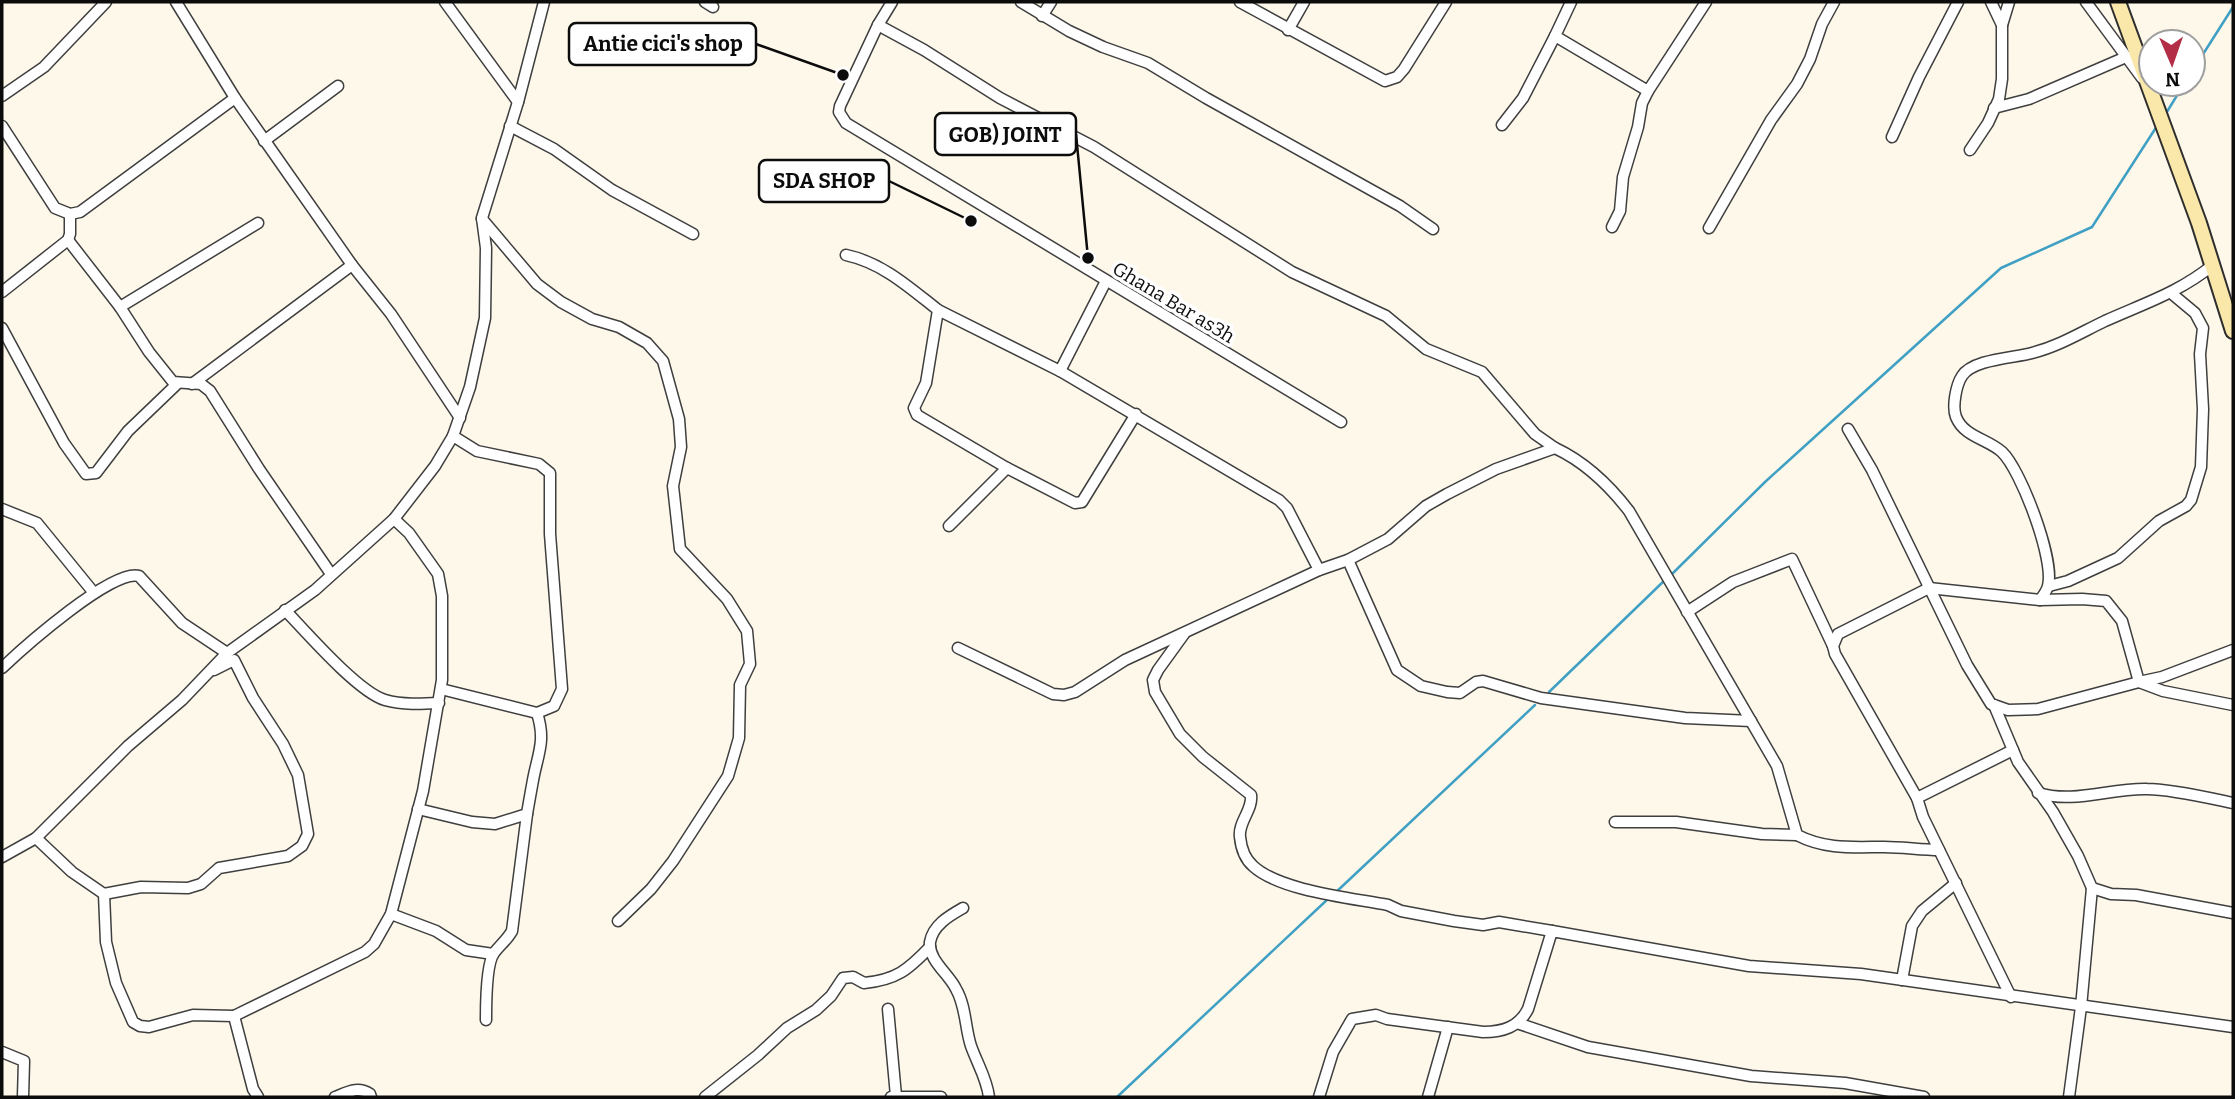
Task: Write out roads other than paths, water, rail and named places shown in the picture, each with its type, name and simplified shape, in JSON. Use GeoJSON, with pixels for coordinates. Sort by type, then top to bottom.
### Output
{"type":"FeatureCollection","features":[{"type":"Feature","properties":{"kind":"street"},"geometry":{"type":"LineString","coordinates":[[2,96],[44,67],[106,2]]}},
{"type":"Feature","properties":{"kind":"street"},"geometry":{"type":"LineString","coordinates":[[176,2],[234,98],[352,265],[391,314],[460,418]]}},
{"type":"Feature","properties":{"kind":"street"},"geometry":{"type":"LineString","coordinates":[[445,2],[518,102]]}},
{"type":"Feature","properties":{"kind":"street"},"geometry":{"type":"LineString","coordinates":[[2,857],[36,838],[128,746],[182,700],[227,653],[316,590],[394,519],[435,466],[453,436],[470,387],[485,318],[486,248],[482,218],[518,102],[544,2]]}},
{"type":"Feature","properties":{"kind":"street"},"geometry":{"type":"LineString","coordinates":[[892,2],[878,25],[924,50],[1000,98],[1094,147],[1292,272],[1386,316],[1426,349],[1482,372],[1535,434],[1590,469],[1615,493],[1629,512],[1777,766],[1797,835]]}},
{"type":"Feature","properties":{"kind":"street"},"geometry":{"type":"LineString","coordinates":[[1021,2],[1042,16],[1103,47],[1148,63],[1400,206],[1433,229]]}},
{"type":"Feature","properties":{"kind":"street"},"geometry":{"type":"LineString","coordinates":[[1042,16],[1051,2]]}},
{"type":"Feature","properties":{"kind":"street"},"geometry":{"type":"LineString","coordinates":[[1240,2],[1385,81],[1390,81],[1404,69],[1446,2]]}},
{"type":"Feature","properties":{"kind":"street"},"geometry":{"type":"LineString","coordinates":[[1288,30],[1304,2]]}},
{"type":"Feature","properties":{"kind":"street"},"geometry":{"type":"LineString","coordinates":[[1502,125],[1524,98],[1571,2]]}},
{"type":"Feature","properties":{"kind":"street"},"geometry":{"type":"LineString","coordinates":[[1612,227],[1620,211],[1623,177],[1642,103],[1706,2]]}},
{"type":"Feature","properties":{"kind":"street"},"geometry":{"type":"LineString","coordinates":[[1709,228],[1771,120],[1797,84],[1834,2]]}},
{"type":"Feature","properties":{"kind":"street"},"geometry":{"type":"LineString","coordinates":[[1892,136],[1958,2]]}},
{"type":"Feature","properties":{"kind":"street"},"geometry":{"type":"LineString","coordinates":[[1991,2],[2002,26]]}},
{"type":"Feature","properties":{"kind":"street"},"geometry":{"type":"LineString","coordinates":[[1970,150],[1994,108],[2002,79],[2002,26],[2009,2]]}},
{"type":"Feature","properties":{"kind":"street"},"geometry":{"type":"LineString","coordinates":[[2086,2],[2137,72]]}},
{"type":"Feature","properties":{"kind":"street"},"geometry":{"type":"LineString","coordinates":[[2118,2],[2137,53]]}},
{"type":"Feature","properties":{"kind":"street","name":"Ghana Bar as3h"},"geometry":{"type":"LineString","coordinates":[[878,25],[840,106],[839,112],[846,123],[1341,422]]}},
{"type":"Feature","properties":{"kind":"street"},"geometry":{"type":"LineString","coordinates":[[1555,36],[1648,92]]}},
{"type":"Feature","properties":{"kind":"street"},"geometry":{"type":"LineString","coordinates":[[1994,108],[2029,99],[2126,57]]}},
{"type":"Feature","properties":{"kind":"street"},"geometry":{"type":"LineString","coordinates":[[264,141],[338,86]]}},
{"type":"Feature","properties":{"kind":"street"},"geometry":{"type":"LineString","coordinates":[[2,126],[55,208],[70,214],[79,212],[234,98]]}},
{"type":"Feature","properties":{"kind":"street"},"geometry":{"type":"LineString","coordinates":[[2154,98],[2213,265],[2233,331]]}},
{"type":"Feature","properties":{"kind":"street"},"geometry":{"type":"LineString","coordinates":[[510,126],[554,149],[612,190],[693,234]]}},
{"type":"Feature","properties":{"kind":"street"},"geometry":{"type":"LineString","coordinates":[[2,292],[68,240],[70,214]]}},
{"type":"Feature","properties":{"kind":"street"},"geometry":{"type":"LineString","coordinates":[[482,218],[537,284],[561,302],[592,319],[619,327],[647,343],[663,360],[679,419],[681,447],[673,486],[680,549],[727,599],[747,631],[750,664],[740,685],[739,738],[728,776],[673,861],[651,889],[618,921]]}},
{"type":"Feature","properties":{"kind":"street"},"geometry":{"type":"LineString","coordinates":[[120,307],[258,223]]}},
{"type":"Feature","properties":{"kind":"street"},"geometry":{"type":"LineString","coordinates":[[68,240],[173,382],[201,384],[210,391],[259,469],[331,574]]}},
{"type":"Feature","properties":{"kind":"street"},"geometry":{"type":"LineString","coordinates":[[846,255],[860,258],[891,274],[938,310],[1060,371],[1279,500],[1287,508],[1319,570]]}},
{"type":"Feature","properties":{"kind":"street"},"geometry":{"type":"LineString","coordinates":[[192,384],[352,265]]}},
{"type":"Feature","properties":{"kind":"street"},"geometry":{"type":"LineString","coordinates":[[2049,586],[2040,532],[2014,467],[1999,449],[1961,426],[1955,415],[1955,401],[1963,374],[1973,366],[2060,345],[2106,321],[2171,293],[2213,265]]}},
{"type":"Feature","properties":{"kind":"street"},"geometry":{"type":"LineString","coordinates":[[1060,371],[1106,281]]}},
{"type":"Feature","properties":{"kind":"street"},"geometry":{"type":"LineString","coordinates":[[2040,600],[2049,586],[2067,581],[2118,558],[2159,521],[2186,506],[2191,500],[2201,467],[2203,409],[2200,354],[2203,328],[2195,313],[2171,293]]}},
{"type":"Feature","properties":{"kind":"street"},"geometry":{"type":"LineString","coordinates":[[938,310],[926,383],[914,408],[917,415],[1007,468],[1075,503],[1082,502],[1136,414]]}},
{"type":"Feature","properties":{"kind":"street"},"geometry":{"type":"LineString","coordinates":[[2,328],[64,443],[86,474],[96,473],[128,431],[177,384]]}},
{"type":"Feature","properties":{"kind":"street"},"geometry":{"type":"LineString","coordinates":[[1848,429],[1872,470],[1980,689],[1994,705],[2018,762],[2053,812],[2078,856],[2092,888],[2069,1097]]}},
{"type":"Feature","properties":{"kind":"street"},"geometry":{"type":"LineString","coordinates":[[441,689],[537,713],[554,706],[562,690],[550,534],[550,473],[539,464],[477,451],[453,436]]}},
{"type":"Feature","properties":{"kind":"street"},"geometry":{"type":"LineString","coordinates":[[958,648],[1054,694],[1074,692],[1125,660],[1388,539],[1426,506],[1496,468],[1555,448]]}},
{"type":"Feature","properties":{"kind":"street"},"geometry":{"type":"LineString","coordinates":[[949,526],[1007,468]]}},
{"type":"Feature","properties":{"kind":"street"},"geometry":{"type":"LineString","coordinates":[[2,509],[37,523],[94,593]]}},
{"type":"Feature","properties":{"kind":"street"},"geometry":{"type":"LineString","coordinates":[[104,894],[106,942],[116,983],[133,1022],[140,1026],[149,1027],[193,1015],[234,1016],[365,952],[374,944],[391,914],[424,791],[441,689],[442,596],[438,574],[409,533],[394,519]]}},
{"type":"Feature","properties":{"kind":"street"},"geometry":{"type":"LineString","coordinates":[[1348,559],[1397,670],[1421,686],[1460,693],[1476,682],[1483,681],[1541,698],[1685,718],[1751,722]]}},
{"type":"Feature","properties":{"kind":"street"},"geometry":{"type":"LineString","coordinates":[[1687,612],[1733,582],[1791,559],[1835,654],[1917,798],[1939,850],[2011,997]]}},
{"type":"Feature","properties":{"kind":"street"},"geometry":{"type":"LineString","coordinates":[[2,668],[26,645],[94,593],[121,576],[135,574],[182,623],[227,653]]}},
{"type":"Feature","properties":{"kind":"street"},"geometry":{"type":"LineString","coordinates":[[1833,646],[1838,634],[1929,588],[2040,600],[2106,601],[2122,621],[2139,682]]}},
{"type":"Feature","properties":{"kind":"street"},"geometry":{"type":"LineString","coordinates":[[285,610],[363,687],[383,700],[408,705],[439,703]]}},
{"type":"Feature","properties":{"kind":"street"},"geometry":{"type":"LineString","coordinates":[[1185,634],[1158,670],[1153,680],[1155,692],[1180,734],[1203,757],[1251,795],[1252,802],[1239,833],[1242,848],[1250,864],[1294,887],[1454,921],[1483,925],[1499,922],[1749,966],[1861,974],[2233,1027]]}},
{"type":"Feature","properties":{"kind":"street"},"geometry":{"type":"LineString","coordinates":[[1994,705],[2008,710],[2038,709],[2162,677],[2233,650]]}},
{"type":"Feature","properties":{"kind":"street"},"geometry":{"type":"LineString","coordinates":[[36,838],[72,872],[104,894],[141,887],[188,888],[201,884],[219,868],[288,856],[302,846],[308,834],[298,775],[234,660],[209,673],[195,685]]}},
{"type":"Feature","properties":{"kind":"street"},"geometry":{"type":"LineString","coordinates":[[2139,682],[2163,691],[2233,705]]}},
{"type":"Feature","properties":{"kind":"street"},"geometry":{"type":"LineString","coordinates":[[486,1020],[486,995],[493,954],[505,943],[512,931],[527,814],[542,743],[537,713]]}},
{"type":"Feature","properties":{"kind":"street"},"geometry":{"type":"LineString","coordinates":[[1917,798],[2013,750]]}},
{"type":"Feature","properties":{"kind":"street"},"geometry":{"type":"LineString","coordinates":[[2038,793],[2054,798],[2147,789],[2233,803]]}},
{"type":"Feature","properties":{"kind":"street"},"geometry":{"type":"LineString","coordinates":[[418,809],[472,822],[495,824],[527,814]]}},
{"type":"Feature","properties":{"kind":"street"},"geometry":{"type":"LineString","coordinates":[[1615,822],[1676,822],[1762,834],[1797,835],[1822,845],[1852,849],[1885,847],[1939,850]]}},
{"type":"Feature","properties":{"kind":"street"},"geometry":{"type":"LineString","coordinates":[[1902,980],[1912,926],[1922,911],[1956,883]]}},
{"type":"Feature","properties":{"kind":"street"},"geometry":{"type":"LineString","coordinates":[[2092,888],[2111,894],[2136,895],[2233,913]]}},
{"type":"Feature","properties":{"kind":"street"},"geometry":{"type":"LineString","coordinates":[[705,1097],[788,1028],[816,1010],[831,996],[843,978],[853,977],[863,983],[887,979],[909,969],[930,947],[932,936],[942,921],[963,908]]}},
{"type":"Feature","properties":{"kind":"street"},"geometry":{"type":"LineString","coordinates":[[391,914],[436,932],[466,950],[493,954]]}},
{"type":"Feature","properties":{"kind":"street"},"geometry":{"type":"LineString","coordinates":[[1320,1097],[1333,1052],[1352,1018],[1376,1015],[1387,1019],[1497,1032],[1523,1019],[1552,931]]}},
{"type":"Feature","properties":{"kind":"street"},"geometry":{"type":"LineString","coordinates":[[930,947],[938,965],[957,989],[970,1044],[989,1097]]}},
{"type":"Feature","properties":{"kind":"street"},"geometry":{"type":"LineString","coordinates":[[888,1009],[894,1096],[941,1097]]}},
{"type":"Feature","properties":{"kind":"street"},"geometry":{"type":"LineString","coordinates":[[234,1016],[253,1089],[258,1097]]}},
{"type":"Feature","properties":{"kind":"street"},"geometry":{"type":"LineString","coordinates":[[1517,1023],[1588,1047],[1751,1076],[1845,1083],[1910,1097],[1924,1097]]}},
{"type":"Feature","properties":{"kind":"street"},"geometry":{"type":"LineString","coordinates":[[1427,1097],[1448,1027]]}},
{"type":"Feature","properties":{"kind":"street"},"geometry":{"type":"LineString","coordinates":[[2,1052],[24,1061],[23,1097]]}},
{"type":"Feature","properties":{"kind":"street"},"geometry":{"type":"LineString","coordinates":[[335,1097],[363,1089],[371,1097]]}},
{"type":"Feature","properties":{"kind":"waterway"},"geometry":{"type":"LineString","coordinates":[[2207,48],[2233,7]]}},
{"type":"Feature","properties":{"kind":"waterway"},"geometry":{"type":"LineString","coordinates":[[2165,115],[2175,98]]}},
{"type":"Feature","properties":{"kind":"waterway"},"geometry":{"type":"LineString","coordinates":[[1670,576],[1765,482],[2001,268],[2092,227],[2157,126]]}},
{"type":"Feature","properties":{"kind":"waterway"},"geometry":{"type":"LineString","coordinates":[[1549,692],[1665,580]]}},
{"type":"Feature","properties":{"kind":"waterway"},"geometry":{"type":"LineString","coordinates":[[1334,894],[1535,705]]}},
{"type":"Feature","properties":{"kind":"waterway"},"geometry":{"type":"LineString","coordinates":[[1117,1097],[1329,898]]}},
{"type":"Feature","properties":{"kind":"place","name":"Antie cici's shop"},"geometry":{"type":"Point","coordinates":[843,75]}},
{"type":"Feature","properties":{"kind":"place","name":"SDA SHOP"},"geometry":{"type":"Point","coordinates":[971,221]}},
{"type":"Feature","properties":{"kind":"place","name":"GOB) JOINT"},"geometry":{"type":"Point","coordinates":[1088,258]}}]}
